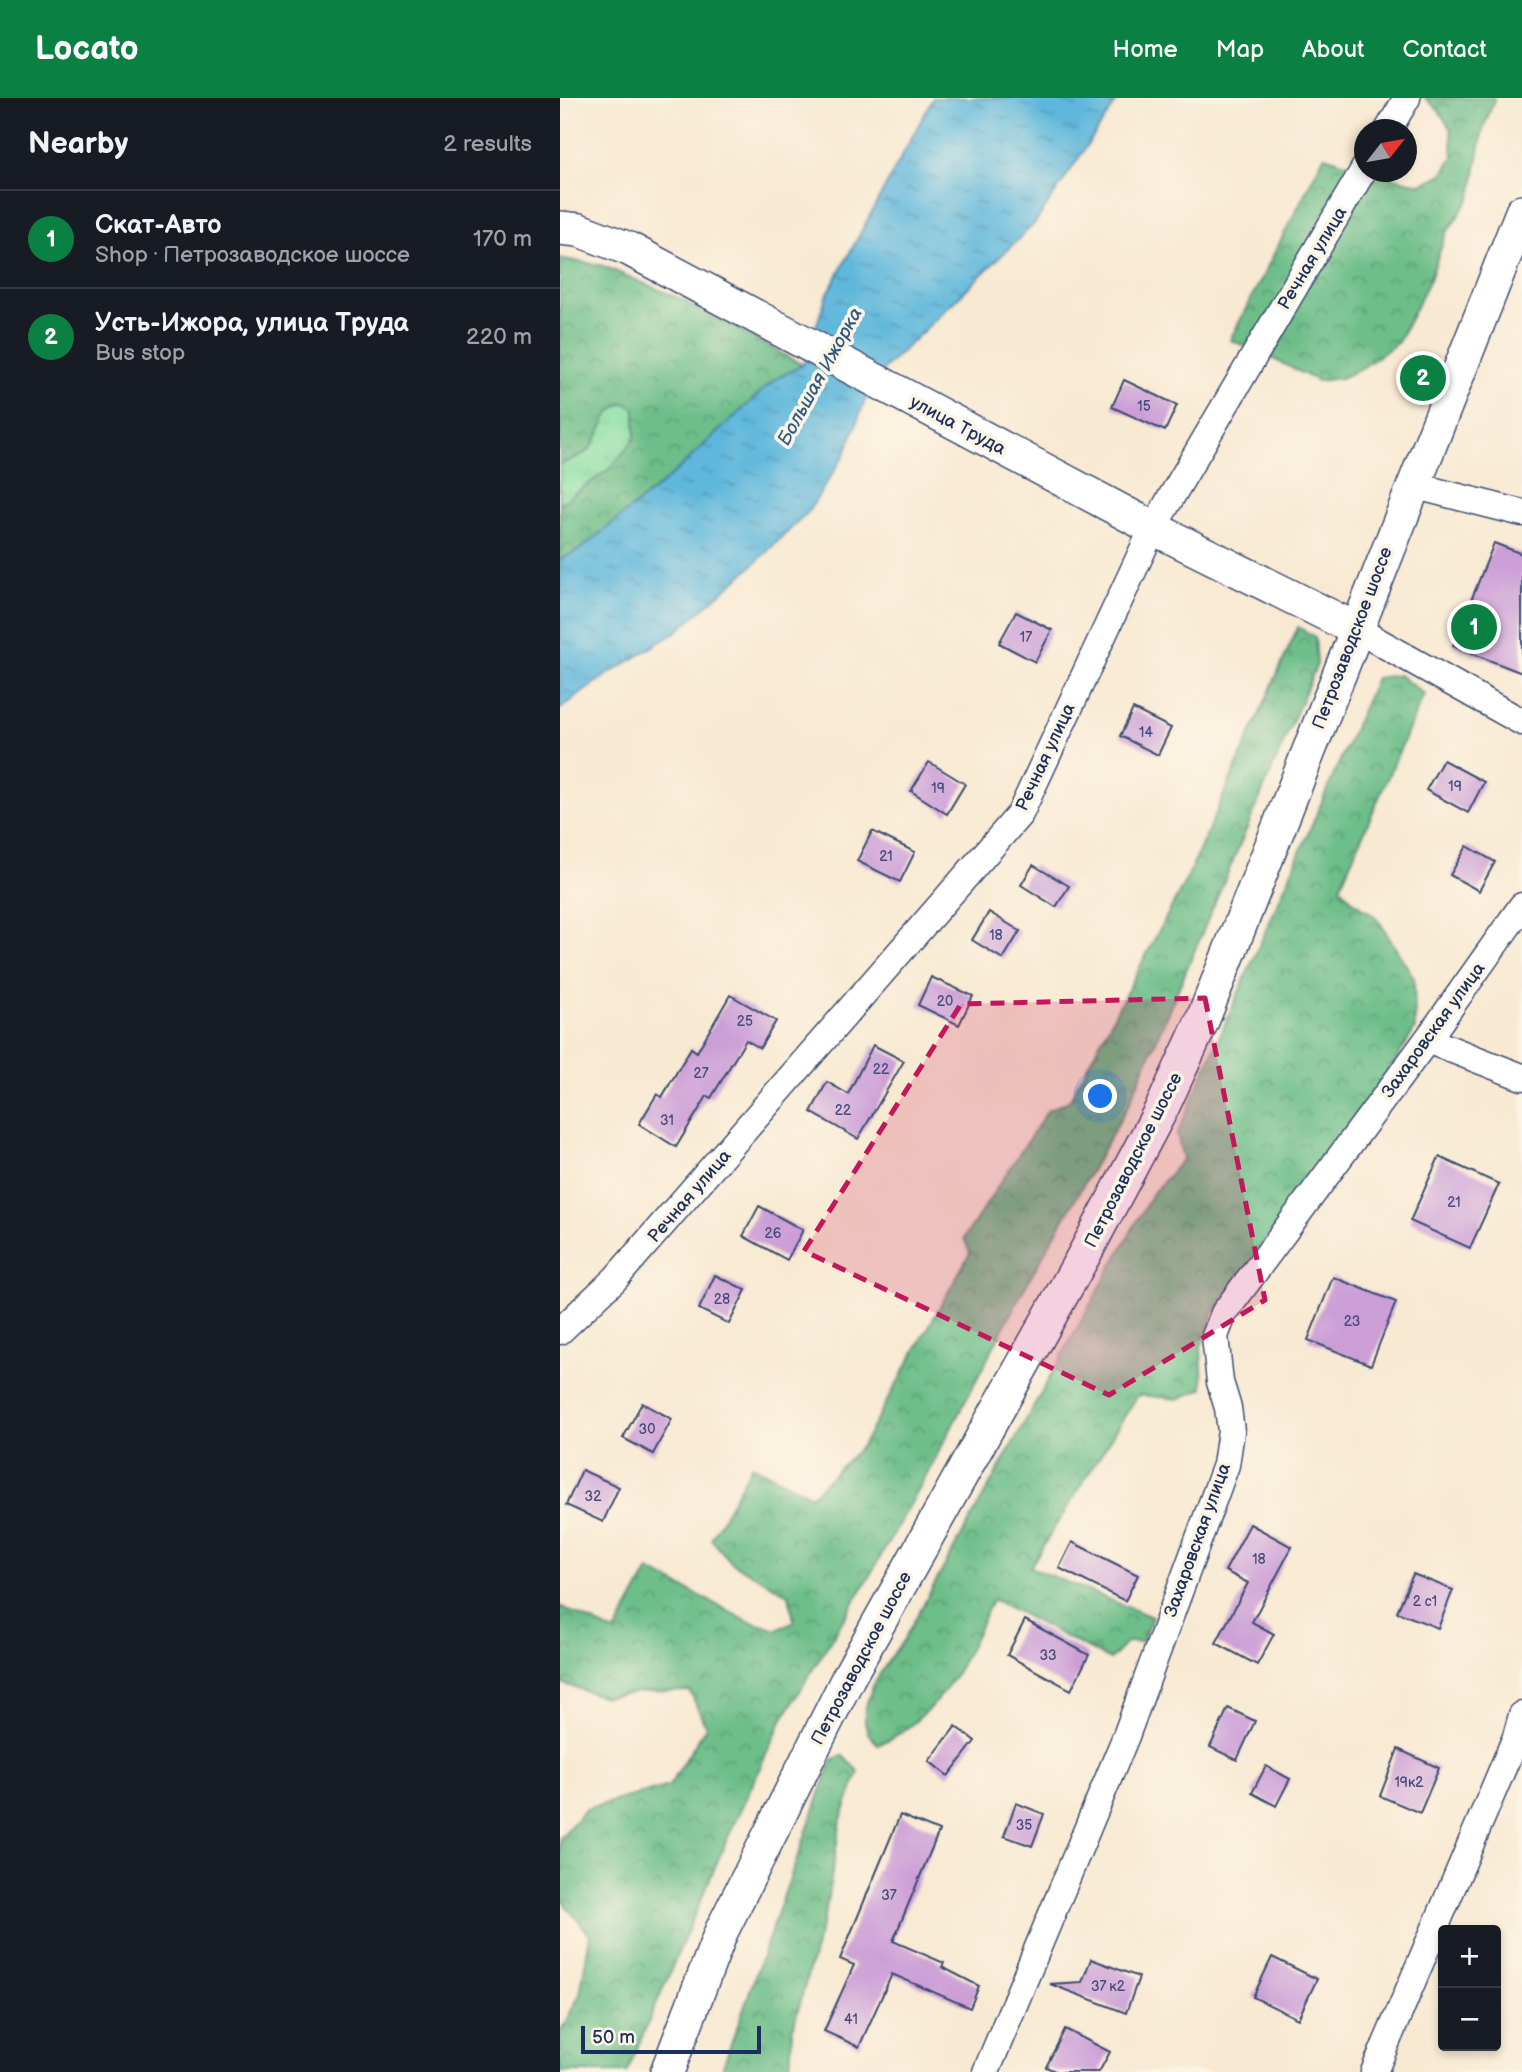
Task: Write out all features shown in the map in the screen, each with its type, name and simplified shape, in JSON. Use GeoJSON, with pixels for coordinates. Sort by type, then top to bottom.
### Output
{"type":"FeatureCollection","features":[{"type":"Feature","properties":{"kind":"main road","name":"Петрозаводское шоссе"},"geometry":{"type":"LineString","coordinates":[[667,2072],[721,1932],[848,1678],[1084,1255],[1162,1108],[1208,1007],[1522,212]]}},
{"type":"Feature","properties":{"kind":"main road","name":"улица Труда"},"geometry":{"type":"LineString","coordinates":[[560,228],[579,230],[629,249],[1153,528],[1356,629]]}},
{"type":"Feature","properties":{"kind":"street"},"geometry":{"type":"LineString","coordinates":[[1395,119],[1407,98]]}},
{"type":"Feature","properties":{"kind":"street","name":"Речная улица"},"geometry":{"type":"LineString","coordinates":[[560,1331],[624,1269],[1020,814],[1153,528],[1356,182]]}},
{"type":"Feature","properties":{"kind":"street"},"geometry":{"type":"LineString","coordinates":[[1412,485],[1522,513]]}},
{"type":"Feature","properties":{"kind":"street"},"geometry":{"type":"LineString","coordinates":[[1356,629],[1522,722]]}},
{"type":"Feature","properties":{"kind":"street","name":"Захаровская улица"},"geometry":{"type":"LineString","coordinates":[[986,2072],[1126,1736],[1226,1465],[1231,1430],[1220,1382],[1214,1336],[1224,1313],[1427,1040],[1522,906]]}},
{"type":"Feature","properties":{"kind":"street"},"geometry":{"type":"LineString","coordinates":[[1427,1040],[1522,1077]]}},
{"type":"Feature","properties":{"kind":"street"},"geometry":{"type":"LineString","coordinates":[[1374,2072],[1516,1737],[1522,1715]]}},
{"type":"Feature","properties":{"kind":"highlighted area"},"geometry":{"type":"Polygon","coordinates":[[[1205,998],[1265,1300],[1109,1395],[804,1251],[961,1004],[1205,998]]]}},
{"type":"Feature","properties":{"kind":"green space"},"geometry":{"type":"Polygon","coordinates":[[[1425,98],[1495,98],[1483,129],[1471,197],[1446,234],[1429,281],[1398,342],[1362,368],[1341,378],[1318,381],[1230,340],[1324,156],[1354,165],[1354,182],[1421,184],[1441,175],[1453,157],[1451,130],[1439,111],[1425,98]]]}},
{"type":"Feature","properties":{"kind":"green space"},"geometry":{"type":"Polygon","coordinates":[[[560,258],[603,266],[683,300],[803,365],[774,380],[663,483],[579,550],[560,560],[560,504],[611,468],[635,438],[635,409],[626,403],[618,406],[607,416],[590,449],[560,465],[560,258]]]}},
{"type":"Feature","properties":{"kind":"green space"},"geometry":{"type":"Polygon","coordinates":[[[626,402],[635,409],[636,438],[611,468],[560,504],[560,465],[589,449],[607,416],[626,402]]]}},
{"type":"Feature","properties":{"kind":"green space"},"geometry":{"type":"Polygon","coordinates":[[[1298,627],[1315,637],[1317,664],[1129,1104],[1020,1296],[923,1482],[782,1720],[727,1839],[627,2072],[560,2072],[560,2032],[580,1994],[590,1935],[560,1898],[560,1838],[586,1809],[669,1786],[706,1727],[690,1691],[641,1692],[605,1697],[560,1683],[560,1606],[615,1633],[649,1570],[748,1621],[777,1630],[794,1621],[789,1595],[731,1562],[711,1539],[752,1465],[811,1496],[862,1446],[970,1253],[964,1238],[1048,1110],[1069,1101],[1188,876],[1298,627]]]}},
{"type":"Feature","properties":{"kind":"green space"},"geometry":{"type":"Polygon","coordinates":[[[1399,675],[1424,694],[1340,887],[1352,900],[1377,918],[1414,978],[1415,1029],[1394,1063],[1328,1151],[1214,1313],[1201,1346],[1203,1388],[1178,1399],[1139,1395],[1136,1398],[1030,1567],[1152,1617],[1142,1642],[1127,1642],[1110,1660],[993,1599],[961,1666],[942,1694],[907,1728],[878,1744],[868,1733],[865,1719],[866,1707],[875,1682],[904,1639],[1152,1194],[1183,1159],[1177,1134],[1376,678],[1399,675]]]}},
{"type":"Feature","properties":{"kind":"green space"},"geometry":{"type":"Polygon","coordinates":[[[842,1755],[859,1772],[841,1819],[826,1909],[792,2032],[790,2072],[721,2072],[832,1760],[842,1755]]]}},
{"type":"Feature","properties":{"kind":"water","name":"Большая Ижорка"},"geometry":{"type":"Polygon","coordinates":[[[933,98],[1119,98],[1035,223],[884,369],[865,401],[845,454],[808,512],[750,568],[676,632],[601,679],[560,709],[560,560],[579,550],[663,483],[774,380],[803,365],[826,297],[933,98]]]}},
{"type":"Feature","properties":{"kind":"building"},"geometry":{"type":"Polygon","coordinates":[[[1124,380],[1177,405],[1165,431],[1112,407],[1124,380]]]}},
{"type":"Feature","properties":{"kind":"building"},"geometry":{"type":"Polygon","coordinates":[[[1494,543],[1522,554],[1522,673],[1453,646],[1494,543]]]}},
{"type":"Feature","properties":{"kind":"building"},"geometry":{"type":"Polygon","coordinates":[[[1016,612],[1052,630],[1035,662],[999,643],[1016,612]]]}},
{"type":"Feature","properties":{"kind":"building"},"geometry":{"type":"Polygon","coordinates":[[[1133,709],[1171,728],[1158,755],[1120,736],[1133,709]]]}},
{"type":"Feature","properties":{"kind":"building"},"geometry":{"type":"Polygon","coordinates":[[[1443,760],[1484,782],[1468,813],[1426,790],[1443,760]]]}},
{"type":"Feature","properties":{"kind":"building"},"geometry":{"type":"Polygon","coordinates":[[[929,762],[965,784],[947,814],[911,791],[929,762]]]}},
{"type":"Feature","properties":{"kind":"building"},"geometry":{"type":"Polygon","coordinates":[[[872,831],[915,852],[900,882],[857,861],[872,831]]]}},
{"type":"Feature","properties":{"kind":"building"},"geometry":{"type":"Polygon","coordinates":[[[1467,846],[1495,862],[1479,891],[1450,875],[1467,846]]]}},
{"type":"Feature","properties":{"kind":"building"},"geometry":{"type":"Polygon","coordinates":[[[1033,865],[1069,886],[1056,907],[1021,885],[1033,865]]]}},
{"type":"Feature","properties":{"kind":"building"},"geometry":{"type":"Polygon","coordinates":[[[989,912],[1020,931],[1003,959],[972,940],[989,912]]]}},
{"type":"Feature","properties":{"kind":"building"},"geometry":{"type":"Polygon","coordinates":[[[931,977],[973,996],[959,1025],[918,1005],[931,977]]]}},
{"type":"Feature","properties":{"kind":"building"},"geometry":{"type":"Polygon","coordinates":[[[730,995],[776,1021],[760,1048],[746,1040],[711,1098],[707,1096],[676,1147],[639,1124],[657,1094],[662,1097],[691,1048],[697,1052],[730,995]]]}},
{"type":"Feature","properties":{"kind":"building"},"geometry":{"type":"Polygon","coordinates":[[[873,1045],[904,1061],[858,1139],[811,1112],[827,1082],[848,1094],[873,1045]]]}},
{"type":"Feature","properties":{"kind":"building"},"geometry":{"type":"Polygon","coordinates":[[[1439,1157],[1499,1184],[1470,1248],[1410,1221],[1439,1157]]]}},
{"type":"Feature","properties":{"kind":"building"},"geometry":{"type":"Polygon","coordinates":[[[759,1206],[803,1230],[787,1260],[743,1236],[759,1206]]]}},
{"type":"Feature","properties":{"kind":"building"},"geometry":{"type":"Polygon","coordinates":[[[715,1275],[746,1290],[729,1324],[699,1309],[715,1275]]]}},
{"type":"Feature","properties":{"kind":"building"},"geometry":{"type":"Polygon","coordinates":[[[1333,1277],[1396,1302],[1371,1365],[1308,1340],[1333,1277]]]}},
{"type":"Feature","properties":{"kind":"building"},"geometry":{"type":"Polygon","coordinates":[[[642,1403],[672,1419],[653,1454],[623,1438],[642,1403]]]}},
{"type":"Feature","properties":{"kind":"building"},"geometry":{"type":"Polygon","coordinates":[[[582,1470],[619,1487],[603,1522],[566,1505],[582,1470]]]}},
{"type":"Feature","properties":{"kind":"building"},"geometry":{"type":"Polygon","coordinates":[[[1250,1524],[1292,1547],[1252,1622],[1274,1634],[1257,1665],[1216,1643],[1248,1583],[1225,1571],[1250,1524]]]}},
{"type":"Feature","properties":{"kind":"building"},"geometry":{"type":"Polygon","coordinates":[[[1072,1542],[1138,1575],[1125,1601],[1059,1568],[1072,1542]]]}},
{"type":"Feature","properties":{"kind":"building"},"geometry":{"type":"Polygon","coordinates":[[[1413,1574],[1453,1590],[1438,1628],[1397,1612],[1413,1574]]]}},
{"type":"Feature","properties":{"kind":"building"},"geometry":{"type":"Polygon","coordinates":[[[1025,1620],[1089,1655],[1071,1690],[1007,1655],[1025,1620]]]}},
{"type":"Feature","properties":{"kind":"building"},"geometry":{"type":"Polygon","coordinates":[[[1228,1708],[1255,1721],[1237,1760],[1210,1747],[1228,1708]]]}},
{"type":"Feature","properties":{"kind":"building"},"geometry":{"type":"Polygon","coordinates":[[[956,1726],[975,1741],[948,1776],[929,1761],[956,1726]]]}},
{"type":"Feature","properties":{"kind":"building"},"geometry":{"type":"Polygon","coordinates":[[[1398,1749],[1439,1768],[1420,1813],[1380,1796],[1398,1749]]]}},
{"type":"Feature","properties":{"kind":"building"},"geometry":{"type":"Polygon","coordinates":[[[1266,1766],[1290,1779],[1276,1806],[1252,1793],[1266,1766]]]}},
{"type":"Feature","properties":{"kind":"building"},"geometry":{"type":"Polygon","coordinates":[[[1016,1803],[1044,1814],[1032,1846],[1004,1836],[1016,1803]]]}},
{"type":"Feature","properties":{"kind":"building"},"geometry":{"type":"Polygon","coordinates":[[[900,1815],[939,1831],[893,1941],[944,1963],[942,1967],[979,1986],[970,2008],[892,1974],[859,2047],[824,2031],[854,1965],[840,1959],[900,1815]]]}},
{"type":"Feature","properties":{"kind":"building"},"geometry":{"type":"Polygon","coordinates":[[[1272,1957],[1317,1979],[1298,2019],[1253,1997],[1272,1957]]]}},
{"type":"Feature","properties":{"kind":"building"},"geometry":{"type":"Polygon","coordinates":[[[1091,1959],[1139,1977],[1126,2013],[1050,1984],[1082,1982],[1091,1959]]]}},
{"type":"Feature","properties":{"kind":"building"},"geometry":{"type":"Polygon","coordinates":[[[1065,2029],[1110,2052],[1099,2072],[1057,2072],[1046,2067],[1065,2029]]]}},
{"type":"Feature","properties":{"kind":"place","name":"Усть-Ижора, улица Труда"},"geometry":{"type":"Point","coordinates":[1423,378]}},
{"type":"Feature","properties":{"kind":"place","name":"Скат-Авто"},"geometry":{"type":"Point","coordinates":[1474,627]}}]}
